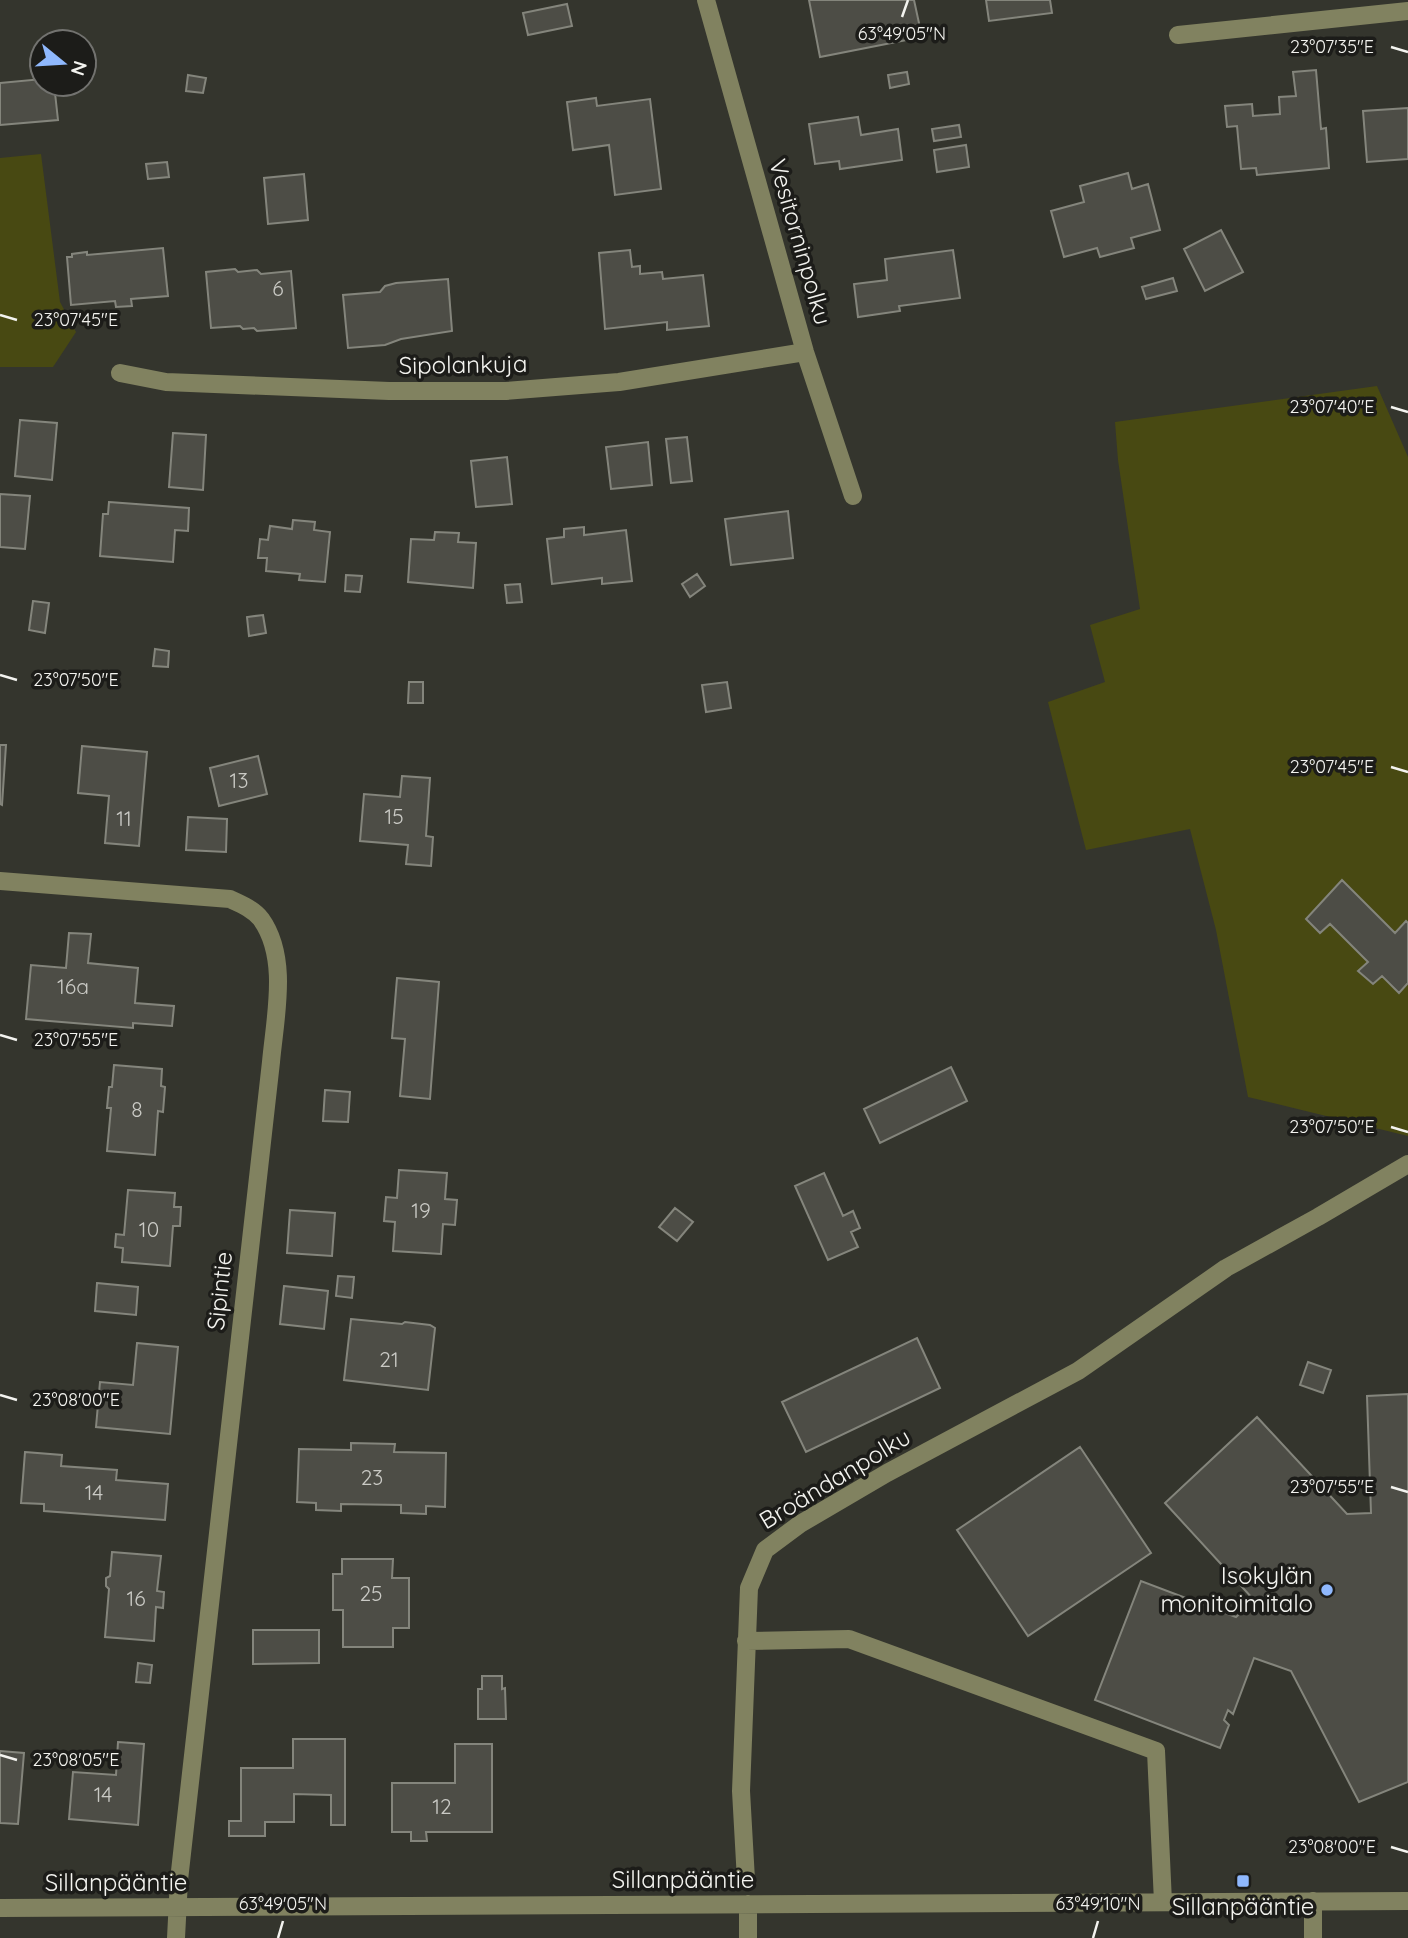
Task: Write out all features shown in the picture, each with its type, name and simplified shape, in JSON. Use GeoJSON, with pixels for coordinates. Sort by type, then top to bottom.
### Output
{"type":"FeatureCollection","features":[{"type":"Feature","properties":{"kind":"street","name":"Vesitorninpolku"},"geometry":{"type":"LineString","coordinates":[[706,0],[805,352],[853,496]]}},
{"type":"Feature","properties":{"kind":"street"},"geometry":{"type":"LineString","coordinates":[[1178,35],[1408,11]]}},
{"type":"Feature","properties":{"kind":"street","name":"Sipolankuja"},"geometry":{"type":"LineString","coordinates":[[120,373],[180,383],[389,391],[506,391],[619,382],[805,352]]}},
{"type":"Feature","properties":{"kind":"street","name":"Sipintie"},"geometry":{"type":"LineString","coordinates":[[0,881],[230,899],[248,907],[261,919],[276,948],[277,988],[271,1062],[177,1908],[176,1938]]}},
{"type":"Feature","properties":{"kind":"street","name":"Broändanpolku"},"geometry":{"type":"LineString","coordinates":[[746,1880],[741,1791],[749,1588],[765,1550],[800,1524],[887,1473],[1078,1371],[1226,1268],[1408,1164]]}},
{"type":"Feature","properties":{"kind":"street"},"geometry":{"type":"LineString","coordinates":[[746,1641],[849,1639],[1156,1751],[1163,1902]]}},
{"type":"Feature","properties":{"kind":"street"},"geometry":{"type":"LineString","coordinates":[[1313,1901],[1313,1938]]}},
{"type":"Feature","properties":{"kind":"street","name":"Sillanpääntie"},"geometry":{"type":"LineString","coordinates":[[0,1908],[1408,1901]]}},
{"type":"Feature","properties":{"kind":"street"},"geometry":{"type":"LineString","coordinates":[[748,1904],[748,1938]]}},
{"type":"Feature","properties":{"kind":"shaded area"},"geometry":{"type":"Polygon","coordinates":[[[41,154],[60,302],[76,332],[53,367],[0,367],[0,158],[41,154]]]}},
{"type":"Feature","properties":{"kind":"shaded area"},"geometry":{"type":"Polygon","coordinates":[[[1377,386],[1408,457],[1408,1136],[1248,1097],[1216,930],[1190,829],[1086,850],[1048,702],[1105,682],[1090,625],[1140,609],[1115,422],[1377,386]]]}},
{"type":"Feature","properties":{"kind":"building"},"geometry":{"type":"Polygon","coordinates":[[[809,0],[914,0],[922,37],[820,57],[809,0]]]}},
{"type":"Feature","properties":{"kind":"building"},"geometry":{"type":"Polygon","coordinates":[[[986,0],[1050,0],[1052,13],[989,21],[986,0]]]}},
{"type":"Feature","properties":{"kind":"building"},"geometry":{"type":"Polygon","coordinates":[[[567,4],[572,26],[528,35],[523,13],[567,4]]]}},
{"type":"Feature","properties":{"kind":"building"},"geometry":{"type":"Polygon","coordinates":[[[1316,70],[1321,129],[1326,128],[1329,168],[1257,175],[1256,168],[1241,169],[1237,126],[1227,127],[1225,106],[1252,104],[1253,116],[1280,114],[1279,97],[1296,96],[1293,72],[1316,70]]]}},
{"type":"Feature","properties":{"kind":"building"},"geometry":{"type":"Polygon","coordinates":[[[907,72],[909,84],[890,88],[888,75],[907,72]]]}},
{"type":"Feature","properties":{"kind":"building"},"geometry":{"type":"Polygon","coordinates":[[[188,75],[206,78],[203,93],[186,91],[188,75]]]}},
{"type":"Feature","properties":{"kind":"building"},"geometry":{"type":"Polygon","coordinates":[[[28,80],[28,98],[56,98],[58,120],[0,125],[0,83],[28,80]]]}},
{"type":"Feature","properties":{"kind":"building"},"geometry":{"type":"Polygon","coordinates":[[[596,98],[597,106],[650,99],[661,189],[615,195],[609,145],[573,150],[567,102],[596,98]]]}},
{"type":"Feature","properties":{"kind":"building"},"geometry":{"type":"Polygon","coordinates":[[[1408,108],[1408,159],[1367,162],[1363,111],[1408,108]]]}},
{"type":"Feature","properties":{"kind":"building"},"geometry":{"type":"Polygon","coordinates":[[[858,117],[861,135],[898,129],[902,160],[840,169],[839,161],[815,164],[809,124],[858,117]]]}},
{"type":"Feature","properties":{"kind":"building"},"geometry":{"type":"Polygon","coordinates":[[[959,125],[961,137],[934,141],[932,129],[959,125]]]}},
{"type":"Feature","properties":{"kind":"building"},"geometry":{"type":"Polygon","coordinates":[[[966,145],[969,167],[937,172],[934,150],[966,145]]]}},
{"type":"Feature","properties":{"kind":"building"},"geometry":{"type":"Polygon","coordinates":[[[167,162],[169,177],[148,179],[146,164],[167,162]]]}},
{"type":"Feature","properties":{"kind":"building"},"geometry":{"type":"Polygon","coordinates":[[[1128,173],[1132,189],[1148,184],[1160,230],[1131,238],[1134,248],[1100,257],[1097,248],[1064,257],[1051,211],[1084,202],[1080,186],[1128,173]]]}},
{"type":"Feature","properties":{"kind":"building"},"geometry":{"type":"Polygon","coordinates":[[[304,174],[308,220],[268,224],[264,178],[304,174]]]}},
{"type":"Feature","properties":{"kind":"building"},"geometry":{"type":"Polygon","coordinates":[[[1221,230],[1243,272],[1205,291],[1184,249],[1221,230]]]}},
{"type":"Feature","properties":{"kind":"building"},"geometry":{"type":"Polygon","coordinates":[[[163,248],[168,296],[131,299],[132,306],[116,307],[115,301],[71,305],[67,257],[87,252],[87,255],[163,248]]]}},
{"type":"Feature","properties":{"kind":"building"},"geometry":{"type":"Polygon","coordinates":[[[630,250],[632,267],[640,266],[640,274],[662,272],[663,279],[703,275],[709,326],[667,330],[667,322],[605,329],[599,253],[630,250]]]}},
{"type":"Feature","properties":{"kind":"building"},"geometry":{"type":"Polygon","coordinates":[[[953,250],[960,298],[899,306],[900,311],[858,317],[854,284],[887,280],[885,259],[953,250]]]}},
{"type":"Feature","properties":{"kind":"building"},"geometry":{"type":"Polygon","coordinates":[[[235,269],[238,272],[257,270],[261,274],[291,271],[296,328],[257,331],[240,326],[211,328],[206,272],[235,269]]]}},
{"type":"Feature","properties":{"kind":"building"},"geometry":{"type":"Polygon","coordinates":[[[1173,278],[1177,291],[1146,299],[1142,287],[1173,278]]]}},
{"type":"Feature","properties":{"kind":"building"},"geometry":{"type":"Polygon","coordinates":[[[448,279],[452,331],[401,339],[385,345],[348,348],[343,295],[380,292],[385,286],[396,283],[448,279]]]}},
{"type":"Feature","properties":{"kind":"building"},"geometry":{"type":"Polygon","coordinates":[[[20,420],[57,423],[52,480],[15,476],[20,420]]]}},
{"type":"Feature","properties":{"kind":"building"},"geometry":{"type":"Polygon","coordinates":[[[173,433],[206,435],[203,490],[169,487],[173,433]]]}},
{"type":"Feature","properties":{"kind":"building"},"geometry":{"type":"Polygon","coordinates":[[[687,437],[692,481],[671,483],[666,439],[687,437]]]}},
{"type":"Feature","properties":{"kind":"building"},"geometry":{"type":"Polygon","coordinates":[[[648,442],[652,485],[611,489],[606,447],[648,442]]]}},
{"type":"Feature","properties":{"kind":"building"},"geometry":{"type":"Polygon","coordinates":[[[507,457],[512,504],[476,507],[471,461],[507,457]]]}},
{"type":"Feature","properties":{"kind":"building"},"geometry":{"type":"Polygon","coordinates":[[[0,494],[30,496],[25,549],[0,547],[0,494]]]}},
{"type":"Feature","properties":{"kind":"building"},"geometry":{"type":"Polygon","coordinates":[[[109,502],[189,508],[188,531],[175,530],[173,562],[100,556],[103,514],[108,514],[109,502]]]}},
{"type":"Feature","properties":{"kind":"building"},"geometry":{"type":"Polygon","coordinates":[[[788,511],[793,558],[731,565],[725,519],[788,511]]]}},
{"type":"Feature","properties":{"kind":"building"},"geometry":{"type":"Polygon","coordinates":[[[293,520],[315,522],[314,530],[330,532],[325,582],[299,580],[300,574],[266,571],[267,558],[258,558],[260,539],[268,540],[270,526],[292,529],[293,520]]]}},
{"type":"Feature","properties":{"kind":"building"},"geometry":{"type":"Polygon","coordinates":[[[584,527],[584,535],[626,530],[632,581],[602,584],[602,578],[552,584],[547,539],[564,537],[564,529],[584,527]]]}},
{"type":"Feature","properties":{"kind":"building"},"geometry":{"type":"Polygon","coordinates":[[[435,532],[459,533],[458,542],[476,543],[473,588],[408,582],[411,539],[434,540],[435,532]]]}},
{"type":"Feature","properties":{"kind":"building"},"geometry":{"type":"Polygon","coordinates":[[[697,574],[705,586],[690,597],[682,584],[697,574]]]}},
{"type":"Feature","properties":{"kind":"building"},"geometry":{"type":"Polygon","coordinates":[[[346,575],[362,576],[360,592],[345,591],[346,575]]]}},
{"type":"Feature","properties":{"kind":"building"},"geometry":{"type":"Polygon","coordinates":[[[520,584],[522,602],[507,603],[505,585],[520,584]]]}},
{"type":"Feature","properties":{"kind":"building"},"geometry":{"type":"Polygon","coordinates":[[[33,601],[49,603],[45,633],[29,630],[33,601]]]}},
{"type":"Feature","properties":{"kind":"building"},"geometry":{"type":"Polygon","coordinates":[[[263,615],[266,633],[249,636],[247,617],[263,615]]]}},
{"type":"Feature","properties":{"kind":"building"},"geometry":{"type":"Polygon","coordinates":[[[155,649],[169,651],[168,667],[153,666],[155,649]]]}},
{"type":"Feature","properties":{"kind":"building"},"geometry":{"type":"Polygon","coordinates":[[[409,682],[423,682],[423,703],[408,703],[409,682]]]}},
{"type":"Feature","properties":{"kind":"building"},"geometry":{"type":"Polygon","coordinates":[[[727,682],[731,708],[706,712],[702,685],[727,682]]]}},
{"type":"Feature","properties":{"kind":"building"},"geometry":{"type":"Polygon","coordinates":[[[0,745],[6,745],[2,805],[0,804],[0,745]]]}},
{"type":"Feature","properties":{"kind":"building"},"geometry":{"type":"Polygon","coordinates":[[[82,746],[147,752],[139,846],[105,843],[109,796],[78,793],[82,746]]]}},
{"type":"Feature","properties":{"kind":"building"},"geometry":{"type":"Polygon","coordinates":[[[258,756],[267,794],[219,806],[210,768],[258,756]]]}},
{"type":"Feature","properties":{"kind":"building"},"geometry":{"type":"Polygon","coordinates":[[[402,776],[430,778],[426,836],[433,837],[431,866],[406,864],[408,845],[360,841],[364,794],[400,797],[402,776]]]}},
{"type":"Feature","properties":{"kind":"building"},"geometry":{"type":"Polygon","coordinates":[[[188,817],[227,819],[226,852],[186,850],[188,817]]]}},
{"type":"Feature","properties":{"kind":"building"},"geometry":{"type":"Polygon","coordinates":[[[1342,880],[1395,933],[1406,921],[1408,923],[1408,983],[1399,993],[1382,976],[1373,984],[1358,971],[1368,962],[1330,924],[1320,933],[1306,919],[1342,880]]]}},
{"type":"Feature","properties":{"kind":"building"},"geometry":{"type":"Polygon","coordinates":[[[69,933],[91,934],[88,963],[138,968],[135,1003],[174,1006],[172,1026],[133,1023],[133,1028],[26,1019],[31,965],[66,968],[69,933]]]}},
{"type":"Feature","properties":{"kind":"building"},"geometry":{"type":"Polygon","coordinates":[[[397,978],[439,982],[430,1099],[400,1096],[405,1039],[392,1038],[397,978]]]}},
{"type":"Feature","properties":{"kind":"building"},"geometry":{"type":"Polygon","coordinates":[[[114,1065],[162,1069],[161,1086],[165,1087],[163,1112],[158,1111],[155,1155],[107,1151],[111,1108],[107,1108],[114,1065]]]}},
{"type":"Feature","properties":{"kind":"building"},"geometry":{"type":"Polygon","coordinates":[[[951,1067],[967,1101],[880,1143],[864,1109],[951,1067]]]}},
{"type":"Feature","properties":{"kind":"building"},"geometry":{"type":"Polygon","coordinates":[[[325,1090],[350,1092],[348,1122],[323,1121],[325,1090]]]}},
{"type":"Feature","properties":{"kind":"building"},"geometry":{"type":"Polygon","coordinates":[[[399,1170],[447,1173],[445,1199],[457,1200],[455,1225],[443,1224],[441,1254],[393,1251],[395,1222],[384,1221],[386,1197],[397,1198],[399,1170]]]}},
{"type":"Feature","properties":{"kind":"building"},"geometry":{"type":"Polygon","coordinates":[[[824,1173],[843,1216],[853,1211],[860,1228],[851,1232],[858,1247],[828,1260],[795,1186],[824,1173]]]}},
{"type":"Feature","properties":{"kind":"building"},"geometry":{"type":"Polygon","coordinates":[[[128,1190],[175,1193],[174,1207],[181,1207],[180,1226],[173,1226],[170,1266],[122,1262],[123,1248],[115,1247],[116,1234],[124,1235],[128,1190]]]}},
{"type":"Feature","properties":{"kind":"building"},"geometry":{"type":"Polygon","coordinates":[[[675,1208],[693,1222],[677,1241],[659,1227],[675,1208]]]}},
{"type":"Feature","properties":{"kind":"building"},"geometry":{"type":"Polygon","coordinates":[[[290,1210],[335,1213],[332,1256],[287,1253],[290,1210]]]}},
{"type":"Feature","properties":{"kind":"building"},"geometry":{"type":"Polygon","coordinates":[[[338,1276],[354,1277],[352,1298],[336,1296],[338,1276]]]}},
{"type":"Feature","properties":{"kind":"building"},"geometry":{"type":"Polygon","coordinates":[[[97,1283],[138,1287],[136,1315],[95,1311],[97,1283]]]}},
{"type":"Feature","properties":{"kind":"building"},"geometry":{"type":"Polygon","coordinates":[[[284,1286],[328,1291],[324,1329],[280,1324],[284,1286]]]}},
{"type":"Feature","properties":{"kind":"building"},"geometry":{"type":"Polygon","coordinates":[[[351,1319],[402,1324],[405,1322],[435,1328],[428,1390],[344,1380],[351,1319]]]}},
{"type":"Feature","properties":{"kind":"building"},"geometry":{"type":"Polygon","coordinates":[[[917,1338],[940,1388],[806,1452],[782,1402],[917,1338]]]}},
{"type":"Feature","properties":{"kind":"building"},"geometry":{"type":"Polygon","coordinates":[[[137,1343],[178,1347],[170,1434],[96,1427],[100,1382],[133,1385],[137,1343]]]}},
{"type":"Feature","properties":{"kind":"building"},"geometry":{"type":"Polygon","coordinates":[[[1308,1362],[1331,1370],[1323,1393],[1300,1385],[1308,1362]]]}},
{"type":"Feature","properties":{"kind":"building","name":"Isokylän monitoimitalo"},"geometry":{"type":"Polygon","coordinates":[[[1408,1394],[1408,1782],[1359,1802],[1291,1671],[1254,1658],[1233,1714],[1228,1710],[1224,1720],[1229,1725],[1220,1748],[1095,1700],[1141,1581],[1236,1617],[1254,1600],[1165,1503],[1257,1417],[1347,1514],[1371,1513],[1367,1396],[1408,1394]]]}},
{"type":"Feature","properties":{"kind":"building"},"geometry":{"type":"Polygon","coordinates":[[[351,1443],[395,1444],[394,1452],[446,1453],[445,1507],[426,1506],[426,1514],[401,1513],[401,1505],[341,1504],[341,1511],[316,1510],[316,1503],[297,1502],[299,1449],[351,1450],[351,1443]]]}},
{"type":"Feature","properties":{"kind":"building"},"geometry":{"type":"Polygon","coordinates":[[[1080,1447],[1151,1553],[1028,1636],[957,1530],[1080,1447]]]}},
{"type":"Feature","properties":{"kind":"building"},"geometry":{"type":"Polygon","coordinates":[[[25,1452],[62,1455],[61,1466],[117,1470],[116,1480],[168,1484],[165,1520],[44,1511],[44,1504],[21,1503],[25,1452]]]}},
{"type":"Feature","properties":{"kind":"building"},"geometry":{"type":"Polygon","coordinates":[[[112,1552],[161,1556],[157,1591],[164,1592],[163,1608],[156,1607],[154,1641],[105,1637],[109,1589],[106,1586],[106,1578],[110,1576],[112,1552]]]}},
{"type":"Feature","properties":{"kind":"building"},"geometry":{"type":"Polygon","coordinates":[[[342,1559],[393,1559],[392,1578],[409,1578],[409,1628],[393,1628],[393,1647],[343,1647],[343,1610],[333,1610],[333,1574],[342,1574],[342,1559]]]}},
{"type":"Feature","properties":{"kind":"building"},"geometry":{"type":"Polygon","coordinates":[[[253,1630],[319,1630],[319,1663],[253,1664],[253,1630]]]}},
{"type":"Feature","properties":{"kind":"building"},"geometry":{"type":"Polygon","coordinates":[[[138,1663],[152,1665],[150,1683],[136,1682],[138,1663]]]}},
{"type":"Feature","properties":{"kind":"building"},"geometry":{"type":"Polygon","coordinates":[[[482,1676],[502,1676],[506,1719],[478,1719],[478,1689],[482,1689],[482,1676]]]}},
{"type":"Feature","properties":{"kind":"building"},"geometry":{"type":"Polygon","coordinates":[[[293,1739],[345,1739],[345,1825],[331,1825],[331,1795],[294,1794],[294,1822],[265,1822],[265,1836],[229,1836],[229,1821],[241,1821],[241,1768],[293,1768],[293,1739]]]}},
{"type":"Feature","properties":{"kind":"building"},"geometry":{"type":"Polygon","coordinates":[[[118,1742],[144,1744],[138,1825],[69,1819],[73,1772],[116,1775],[118,1742]]]}},
{"type":"Feature","properties":{"kind":"building"},"geometry":{"type":"Polygon","coordinates":[[[455,1744],[492,1744],[492,1832],[426,1832],[427,1841],[411,1841],[411,1832],[392,1832],[392,1783],[455,1783],[455,1744]]]}},
{"type":"Feature","properties":{"kind":"building"},"geometry":{"type":"Polygon","coordinates":[[[0,1751],[24,1753],[18,1824],[0,1823],[0,1751]]]}},
{"type":"Feature","properties":{"kind":"place","name":"Isokylän monitoimitalo"},"geometry":{"type":"Point","coordinates":[1327,1590]}},
{"type":"Feature","properties":{"kind":"place","name":"Sillanpääntie"},"geometry":{"type":"Point","coordinates":[1243,1881]}}]}
